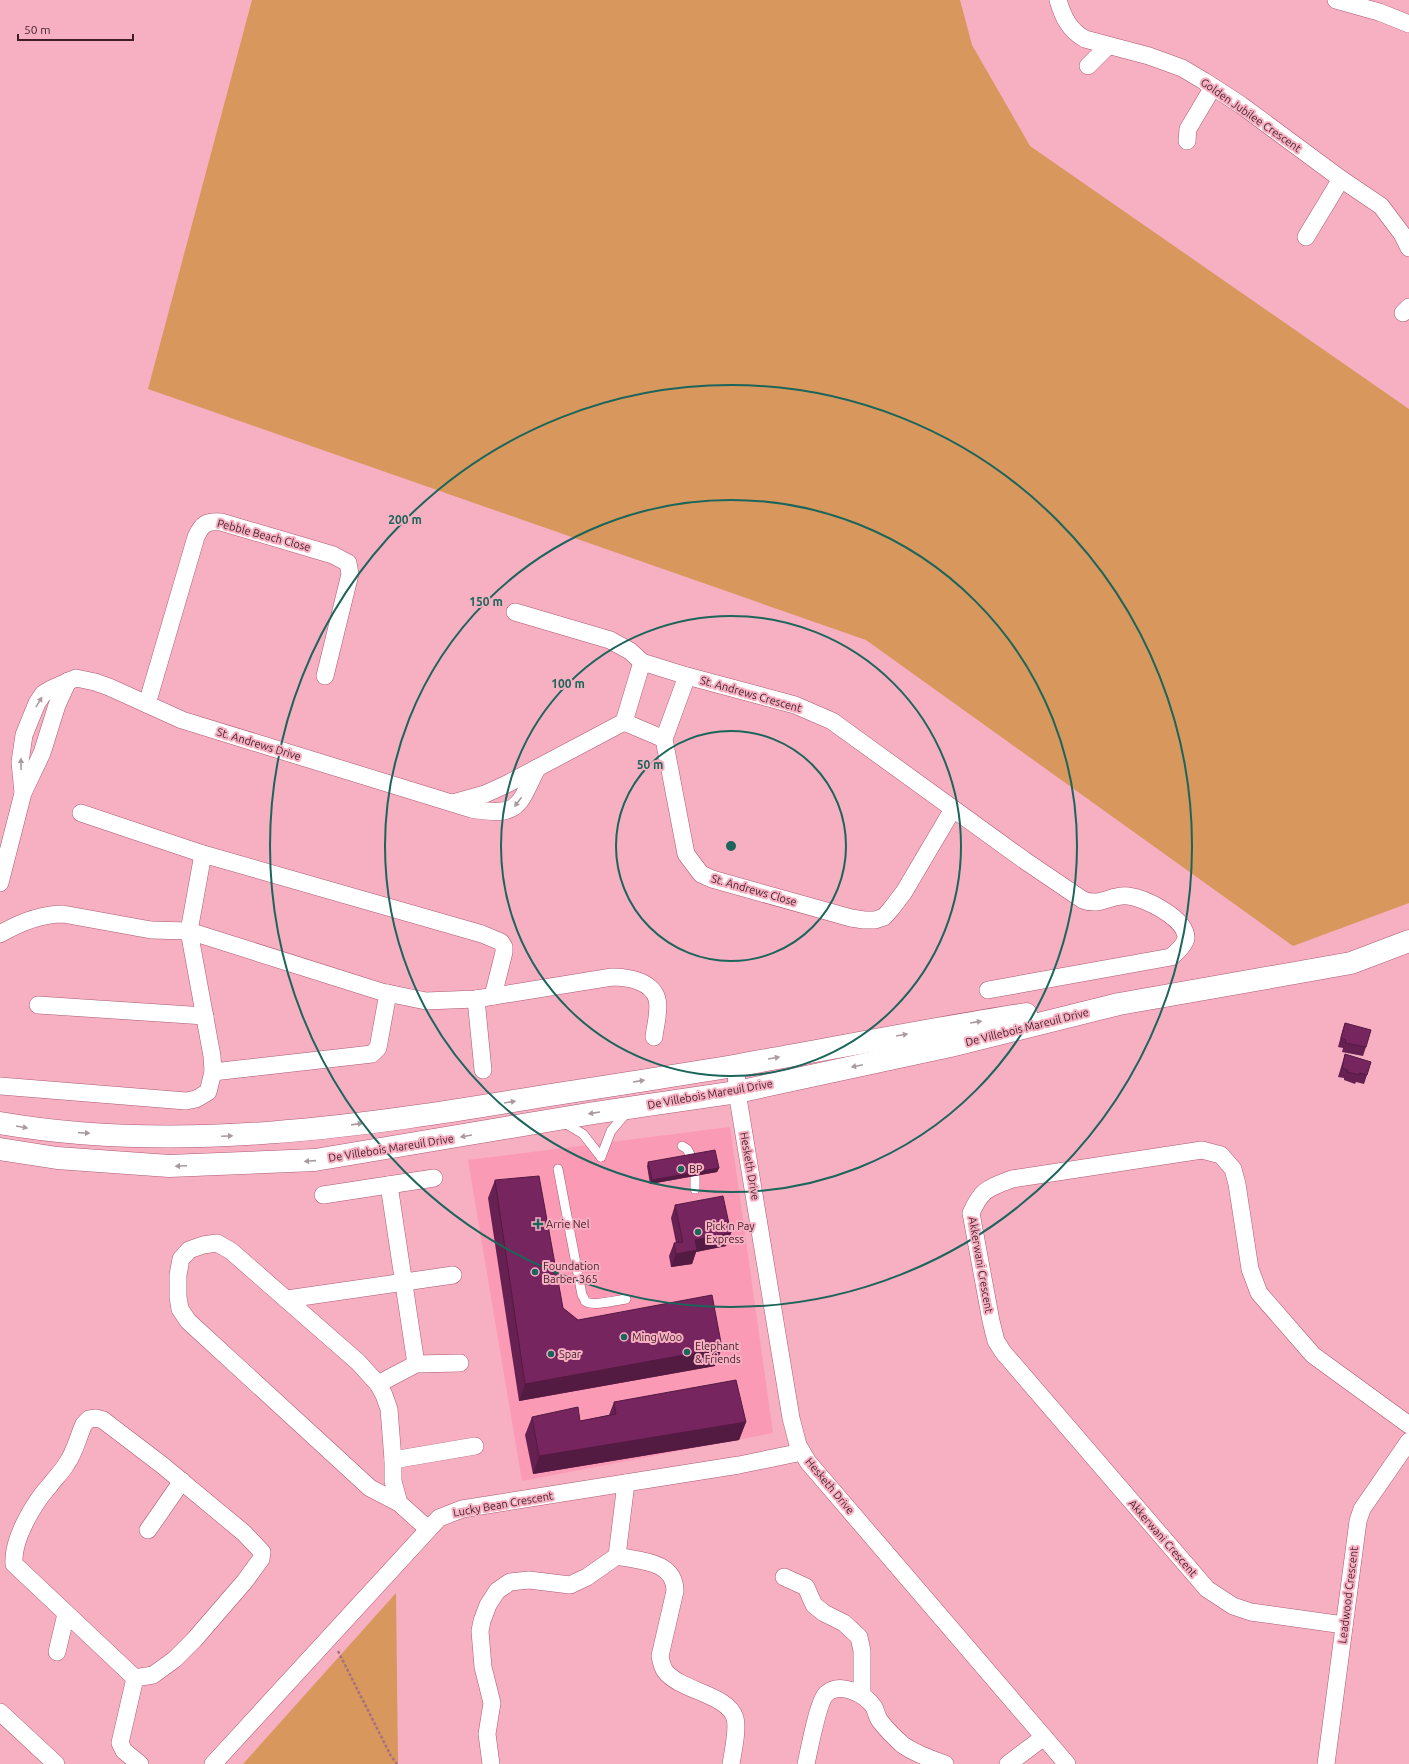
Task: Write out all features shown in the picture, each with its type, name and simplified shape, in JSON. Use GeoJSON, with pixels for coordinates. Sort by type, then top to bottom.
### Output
{"type":"FeatureCollection","features":[{"type":"Feature","properties":{"kind":"main road","name":"De Villebois Mareuil Drive"},"geometry":{"type":"LineString","coordinates":[[0,1123],[45,1131],[131,1136],[226,1136],[348,1125],[456,1110],[736,1065],[1334,959],[1384,944],[1409,932]]}},
{"type":"Feature","properties":{"kind":"main road","name":"De Villebois Mareuil Drive"},"geometry":{"type":"LineString","coordinates":[[0,1149],[57,1158],[169,1166],[252,1164],[315,1160],[737,1092],[950,1046],[1119,1004],[1351,963],[1409,941]]}},
{"type":"Feature","properties":{"kind":"street","name":"Golden Jubilee Crescent"},"geometry":{"type":"LineString","coordinates":[[1058,0],[1063,16],[1076,34],[1085,39],[1149,56],[1182,68],[1241,105],[1341,179],[1381,206],[1398,229],[1409,248]]}},
{"type":"Feature","properties":{"kind":"street"},"geometry":{"type":"LineString","coordinates":[[1336,0],[1379,12],[1409,24]]}},
{"type":"Feature","properties":{"kind":"street"},"geometry":{"type":"LineString","coordinates":[[1088,66],[1108,46]]}},
{"type":"Feature","properties":{"kind":"street"},"geometry":{"type":"LineString","coordinates":[[1187,142],[1188,129],[1213,87]]}},
{"type":"Feature","properties":{"kind":"street"},"geometry":{"type":"LineString","coordinates":[[1306,237],[1341,179]]}},
{"type":"Feature","properties":{"kind":"street","name":"Pebble Beach Close"},"geometry":{"type":"LineString","coordinates":[[147,704],[196,538],[200,527],[210,521],[221,522],[333,555],[348,563],[350,574],[349,581],[325,676]]}},
{"type":"Feature","properties":{"kind":"street","name":"St. Andrews Crescent"},"geometry":{"type":"LineString","coordinates":[[515,612],[610,640],[630,651],[642,662],[687,676],[795,705],[826,718],[1024,860],[1083,900],[1092,903],[1128,896],[1151,903],[1181,925],[1186,936],[1184,943],[1172,957],[988,990]]}},
{"type":"Feature","properties":{"kind":"street"},"geometry":{"type":"LineString","coordinates":[[454,803],[485,794],[624,722],[642,662]]}},
{"type":"Feature","properties":{"kind":"street"},"geometry":{"type":"LineString","coordinates":[[624,722],[664,739],[687,676]]}},
{"type":"Feature","properties":{"kind":"street","name":"St. Andrews Drive"},"geometry":{"type":"LineString","coordinates":[[0,883],[23,793],[20,762],[24,735],[37,703],[43,694],[76,678],[95,682],[182,720],[471,809],[486,812],[506,812],[515,808],[520,802],[537,768]]}},
{"type":"Feature","properties":{"kind":"street","name":"St. Andrews Close"},"geometry":{"type":"LineString","coordinates":[[664,739],[686,854],[701,874],[712,879],[851,918],[875,920],[884,917],[892,909],[904,892],[953,809]]}},
{"type":"Feature","properties":{"kind":"street"},"geometry":{"type":"LineString","coordinates":[[80,813],[203,854],[496,939],[504,947],[504,952],[493,996]]}},
{"type":"Feature","properties":{"kind":"street"},"geometry":{"type":"LineString","coordinates":[[0,1086],[186,1101],[196,1099],[208,1092],[213,1072],[205,1016],[188,930],[203,854]]}},
{"type":"Feature","properties":{"kind":"street"},"geometry":{"type":"LineString","coordinates":[[0,934],[15,925],[49,914],[76,915],[151,930],[188,930],[388,993],[417,1000],[434,1002],[476,999],[612,977],[623,977],[636,980],[650,987],[654,993],[657,999],[654,1037]]}},
{"type":"Feature","properties":{"kind":"street"},"geometry":{"type":"LineString","coordinates":[[213,1072],[372,1054],[378,1048],[388,993]]}},
{"type":"Feature","properties":{"kind":"street"},"geometry":{"type":"LineString","coordinates":[[476,999],[482,1070]]}},
{"type":"Feature","properties":{"kind":"street"},"geometry":{"type":"LineString","coordinates":[[38,1004],[205,1016]]}},
{"type":"Feature","properties":{"kind":"street","name":"Hesketh Drive"},"geometry":{"type":"LineString","coordinates":[[736,1065],[737,1092],[791,1418],[796,1438],[802,1452],[808,1462],[1067,1764]]}},
{"type":"Feature","properties":{"kind":"street","name":"Akkerwani Crescent"},"geometry":{"type":"LineString","coordinates":[[1344,1626],[1250,1612],[1233,1606],[1207,1589],[1003,1352],[996,1341],[991,1321],[971,1213],[978,1198],[992,1186],[1012,1179],[1202,1150],[1221,1155],[1233,1169],[1237,1184],[1250,1269],[1259,1293],[1313,1355],[1409,1425]]}},
{"type":"Feature","properties":{"kind":"street"},"geometry":{"type":"LineString","coordinates":[[323,1195],[434,1178]]}},
{"type":"Feature","properties":{"kind":"street"},"geometry":{"type":"LineString","coordinates":[[389,1185],[416,1364]]}},
{"type":"Feature","properties":{"kind":"street"},"geometry":{"type":"LineString","coordinates":[[399,1503],[393,1481],[394,1460],[389,1409],[378,1384],[358,1362],[231,1251],[217,1243],[203,1245],[189,1250],[181,1259],[178,1275],[178,1297],[180,1309],[188,1321],[370,1488],[399,1503],[428,1529]]}},
{"type":"Feature","properties":{"kind":"street"},"geometry":{"type":"LineString","coordinates":[[286,1299],[453,1275]]}},
{"type":"Feature","properties":{"kind":"street"},"geometry":{"type":"LineString","coordinates":[[378,1384],[416,1364],[460,1363]]}},
{"type":"Feature","properties":{"kind":"street"},"geometry":{"type":"LineString","coordinates":[[96,1418],[103,1420],[132,1441],[244,1533],[260,1549],[262,1556],[245,1581],[176,1659],[153,1675],[135,1678],[16,1568],[13,1559],[23,1526],[41,1496],[69,1461],[84,1424],[89,1419],[96,1418]]}},
{"type":"Feature","properties":{"kind":"street","name":"Leadwood Crescent"},"geometry":{"type":"LineString","coordinates":[[1326,1764],[1358,1521],[1362,1509],[1409,1441]]}},
{"type":"Feature","properties":{"kind":"street"},"geometry":{"type":"LineString","coordinates":[[394,1460],[475,1446]]}},
{"type":"Feature","properties":{"kind":"street","name":"Lucky Bean Crescent"},"geometry":{"type":"LineString","coordinates":[[213,1764],[439,1518],[457,1511],[738,1465],[802,1452]]}},
{"type":"Feature","properties":{"kind":"street"},"geometry":{"type":"LineString","coordinates":[[148,1530],[182,1481]]}},
{"type":"Feature","properties":{"kind":"street"},"geometry":{"type":"LineString","coordinates":[[617,1556],[626,1483]]}},
{"type":"Feature","properties":{"kind":"street"},"geometry":{"type":"LineString","coordinates":[[491,1764],[487,1734],[492,1703],[483,1667],[480,1631],[488,1605],[497,1591],[510,1582],[529,1580],[570,1585],[587,1577],[617,1556],[657,1564],[666,1570],[674,1580],[675,1591],[660,1656],[664,1670],[697,1691],[721,1702],[733,1713],[736,1721],[731,1764]]}},
{"type":"Feature","properties":{"kind":"street"},"geometry":{"type":"LineString","coordinates":[[784,1577],[806,1587],[814,1605],[824,1613],[844,1623],[860,1637],[862,1651],[862,1695]]}},
{"type":"Feature","properties":{"kind":"street"},"geometry":{"type":"LineString","coordinates":[[56,1652],[66,1614]]}},
{"type":"Feature","properties":{"kind":"street"},"geometry":{"type":"LineString","coordinates":[[135,1678],[120,1743],[124,1751],[140,1764]]}},
{"type":"Feature","properties":{"kind":"street"},"geometry":{"type":"LineString","coordinates":[[806,1764],[820,1709],[826,1694],[834,1690],[842,1689],[850,1690],[862,1695],[874,1707],[879,1719],[891,1734],[915,1753],[944,1764]]}},
{"type":"Feature","properties":{"kind":"street"},"geometry":{"type":"LineString","coordinates":[[0,1712],[56,1764]]}},
{"type":"Feature","properties":{"kind":"street"},"geometry":{"type":"LineString","coordinates":[[1008,1764],[1044,1737]]}},
{"type":"Feature","properties":{"kind":"lane"},"geometry":{"type":"LineString","coordinates":[[557,1120],[583,1134],[601,1158],[612,1131],[631,1108]]}},
{"type":"Feature","properties":{"kind":"lane"},"geometry":{"type":"LineString","coordinates":[[682,1146],[687,1149],[692,1158]]}},
{"type":"Feature","properties":{"kind":"lane"},"geometry":{"type":"LineString","coordinates":[[558,1169],[582,1295],[585,1301],[596,1303],[626,1299]]}},
{"type":"Feature","properties":{"kind":"lane"},"geometry":{"type":"LineString","coordinates":[[695,1176],[695,1190]]}},
{"type":"Feature","properties":{"kind":"path"},"geometry":{"type":"LineString","coordinates":[[331,1636],[391,1756],[397,1764]]}},
{"type":"Feature","properties":{"kind":"shaded area"},"geometry":{"type":"Polygon","coordinates":[[[252,0],[960,0],[972,45],[1030,146],[1409,409],[1409,903],[1293,946],[866,640],[148,389],[252,0]]]}},
{"type":"Feature","properties":{"kind":"shaded area"},"geometry":{"type":"Polygon","coordinates":[[[730,1127],[773,1433],[522,1481],[468,1160],[730,1127]]]}},
{"type":"Feature","properties":{"kind":"shaded area"},"geometry":{"type":"Polygon","coordinates":[[[396,1593],[398,1764],[243,1764],[396,1593]]]}},
{"type":"Feature","properties":{"kind":"building"},"geometry":{"type":"Polygon","coordinates":[[[1345,1023],[1371,1030],[1366,1047],[1345,1043],[1346,1040],[1341,1038],[1345,1023]]]}},
{"type":"Feature","properties":{"kind":"building"},"geometry":{"type":"Polygon","coordinates":[[[1345,1054],[1371,1062],[1367,1075],[1347,1072],[1348,1070],[1342,1068],[1345,1054]]]}},
{"type":"Feature","properties":{"kind":"building"},"geometry":{"type":"Polygon","coordinates":[[[715,1150],[719,1168],[652,1180],[648,1162],[715,1150]]]}},
{"type":"Feature","properties":{"kind":"building"},"geometry":{"type":"Polygon","coordinates":[[[539,1176],[563,1308],[578,1320],[712,1295],[722,1348],[525,1384],[495,1180],[539,1176]]]}},
{"type":"Feature","properties":{"kind":"building","name":"Pick n Pay Express"},"geometry":{"type":"Polygon","coordinates":[[[723,1196],[731,1233],[695,1240],[697,1250],[676,1254],[674,1243],[683,1242],[675,1205],[723,1196]]]}},
{"type":"Feature","properties":{"kind":"building"},"geometry":{"type":"Polygon","coordinates":[[[736,1380],[746,1422],[539,1456],[532,1417],[578,1407],[580,1421],[616,1414],[614,1402],[736,1380]]]}},
{"type":"Feature","properties":{"kind":"place","name":"BP"},"geometry":{"type":"Point","coordinates":[681,1169]}},
{"type":"Feature","properties":{"kind":"place","name":"Arrie Nel"},"geometry":{"type":"Point","coordinates":[538,1224]}},
{"type":"Feature","properties":{"kind":"place","name":"Pick n Pay Express"},"geometry":{"type":"Point","coordinates":[698,1232]}},
{"type":"Feature","properties":{"kind":"place","name":"Foundation Barber 365"},"geometry":{"type":"Point","coordinates":[535,1272]}},
{"type":"Feature","properties":{"kind":"place","name":"Ming Woo"},"geometry":{"type":"Point","coordinates":[624,1337]}},
{"type":"Feature","properties":{"kind":"place","name":"Elephant & Friends"},"geometry":{"type":"Point","coordinates":[687,1352]}},
{"type":"Feature","properties":{"kind":"place","name":"Spar"},"geometry":{"type":"Point","coordinates":[551,1354]}}]}
